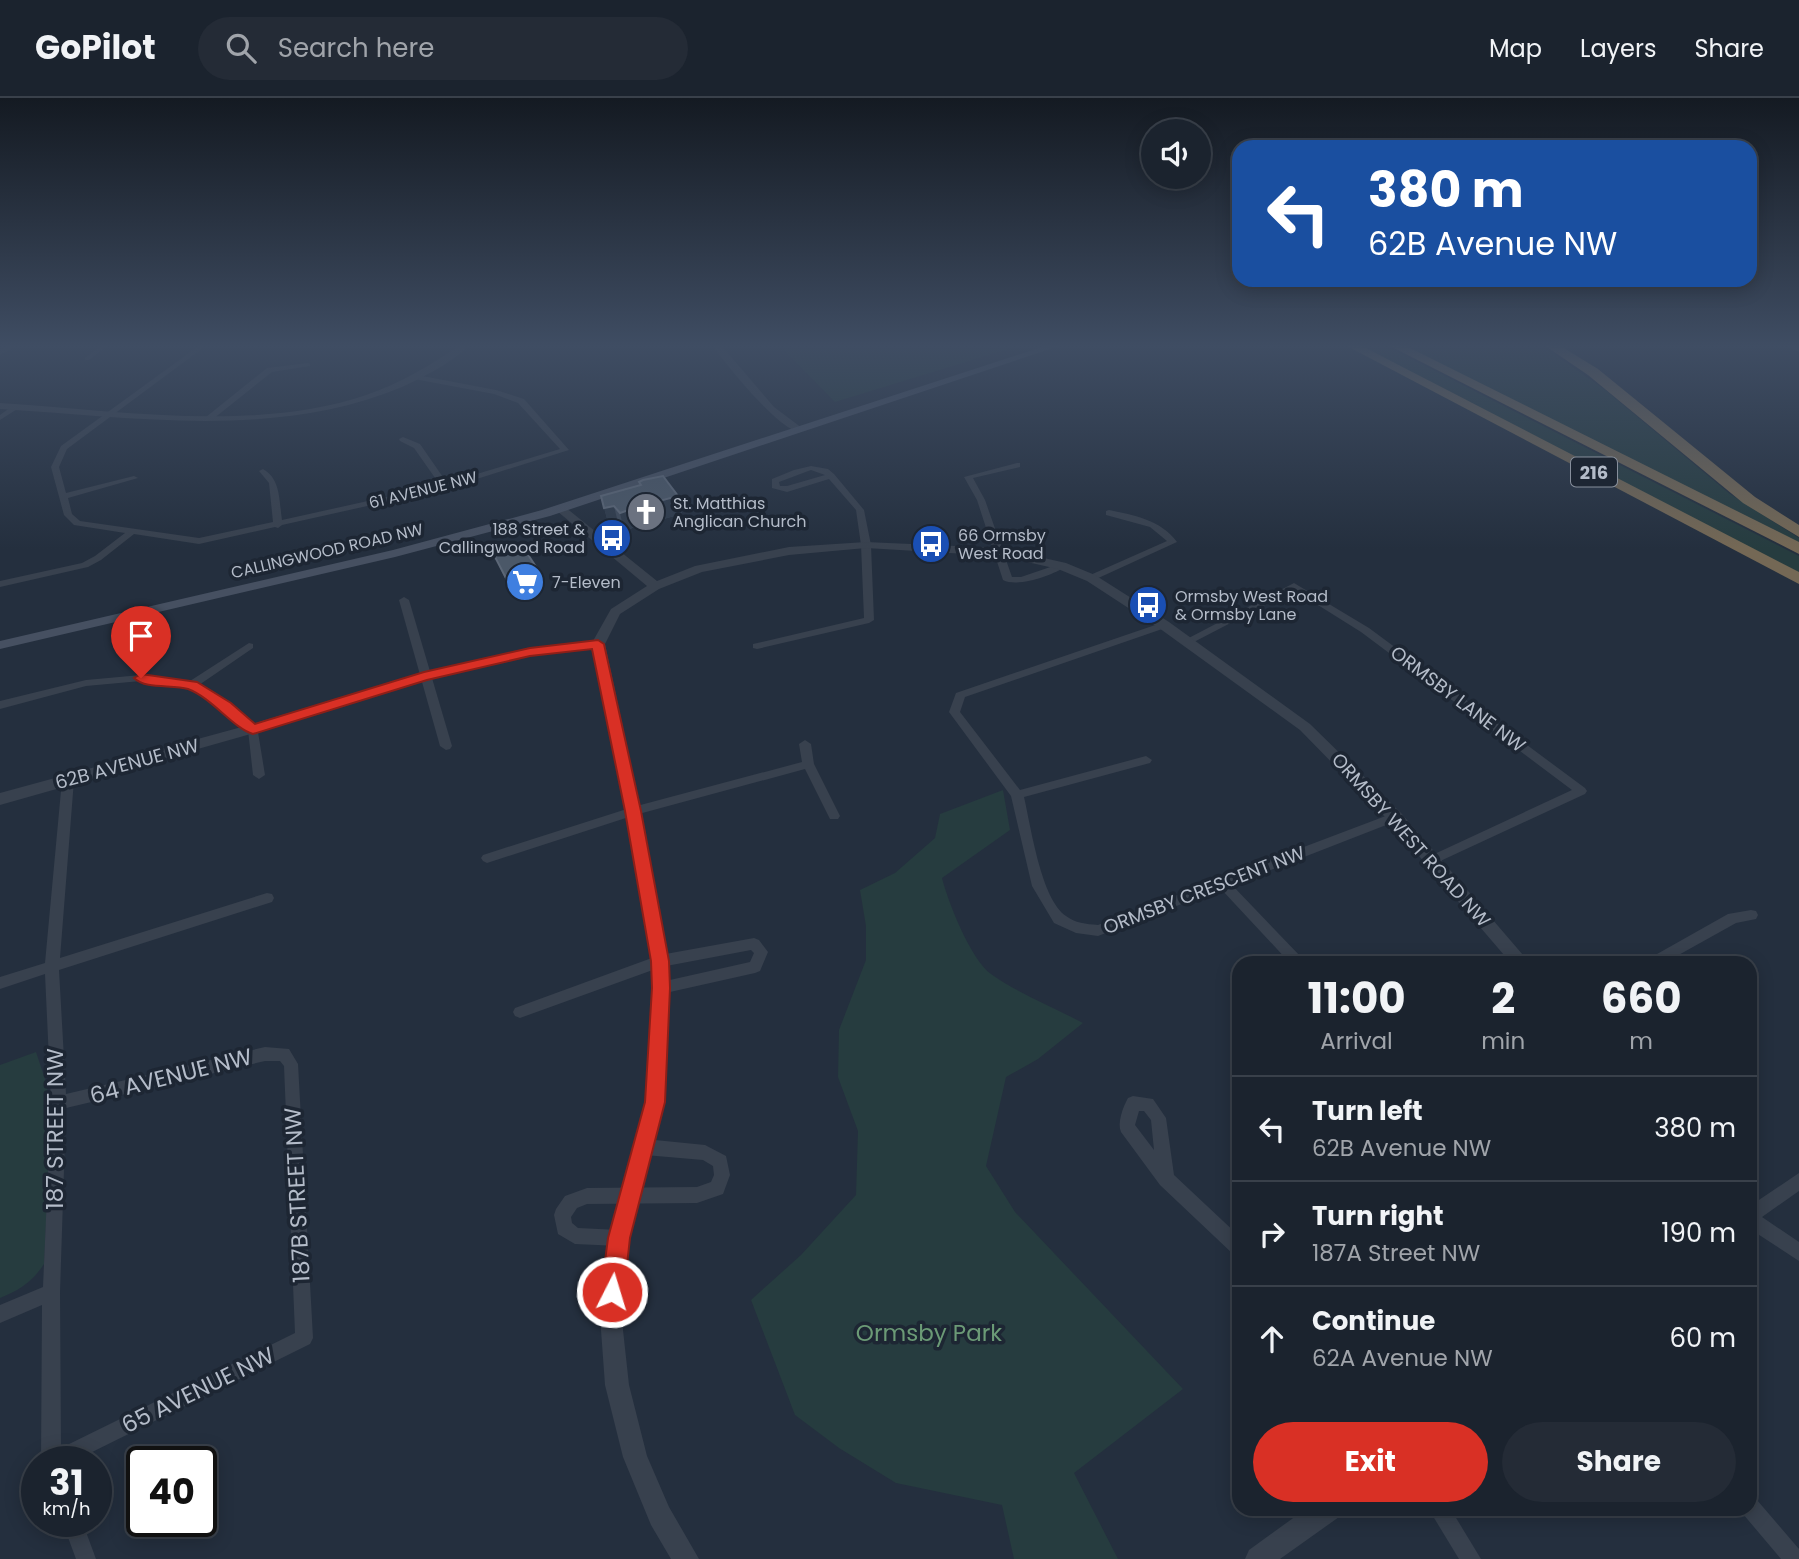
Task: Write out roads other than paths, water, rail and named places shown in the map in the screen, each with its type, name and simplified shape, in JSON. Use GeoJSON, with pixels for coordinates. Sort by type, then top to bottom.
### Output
{"type":"FeatureCollection","features":[{"type":"Feature","properties":{"kind":"highway","name":"216"},"geometry":{"type":"LineString","coordinates":[[1481,413],[1799,579]]}},
{"type":"Feature","properties":{"kind":"highway","name":"216"},"geometry":{"type":"LineString","coordinates":[[1529,413],[1799,549]]}},
{"type":"Feature","properties":{"kind":"highway"},"geometry":{"type":"LineString","coordinates":[[1643,413],[1749,500],[1799,532]]}},
{"type":"Feature","properties":{"kind":"main road","name":"CALLINGWOOD ROAD NW"},"geometry":{"type":"LineString","coordinates":[[0,645],[396,553],[557,505],[834,413]]}},
{"type":"Feature","properties":{"kind":"main road","name":"CALLINGWOOD ROAD NW"},"geometry":{"type":"LineString","coordinates":[[794,427],[838,413]]}},
{"type":"Feature","properties":{"kind":"main road","name":"CALLINGWOOD ROAD NW"},"geometry":{"type":"LineString","coordinates":[[0,635],[557,505]]}},
{"type":"Feature","properties":{"kind":"street"},"geometry":{"type":"LineString","coordinates":[[111,413],[64,448],[55,467],[68,516],[77,523],[131,532]]}},
{"type":"Feature","properties":{"kind":"street"},"geometry":{"type":"LineString","coordinates":[[136,413],[210,417],[253,417],[281,413]]}},
{"type":"Feature","properties":{"kind":"street"},"geometry":{"type":"LineString","coordinates":[[210,417],[215,413]]}},
{"type":"Feature","properties":{"kind":"street","name":"61 AVENUE NW"},"geometry":{"type":"LineString","coordinates":[[131,532],[199,541],[445,486],[565,450],[532,413]]}},
{"type":"Feature","properties":{"kind":"street"},"geometry":{"type":"LineString","coordinates":[[776,413],[794,427]]}},
{"type":"Feature","properties":{"kind":"street"},"geometry":{"type":"LineString","coordinates":[[403,439],[417,446],[445,486]]}},
{"type":"Feature","properties":{"kind":"street"},"geometry":{"type":"LineString","coordinates":[[1017,465],[968,477],[981,500],[1008,580],[1022,580],[1062,566]]}},
{"type":"Feature","properties":{"kind":"street"},"geometry":{"type":"LineString","coordinates":[[757,646],[869,620],[866,545],[860,510],[831,475],[825,469],[814,467],[797,471],[775,481],[776,488],[787,489],[831,475]]}},
{"type":"Feature","properties":{"kind":"street"},"geometry":{"type":"LineString","coordinates":[[263,471],[273,484],[278,525]]}},
{"type":"Feature","properties":{"kind":"street"},"geometry":{"type":"LineString","coordinates":[[63,496],[134,478]]}},
{"type":"Feature","properties":{"kind":"street"},"geometry":{"type":"LineString","coordinates":[[557,505],[655,586]]}},
{"type":"Feature","properties":{"kind":"street"},"geometry":{"type":"LineString","coordinates":[[1091,578],[1172,542],[1167,534],[1132,518],[1110,513]]}},
{"type":"Feature","properties":{"kind":"street"},"geometry":{"type":"LineString","coordinates":[[0,584],[85,565],[99,558],[131,532]]}},
{"type":"Feature","properties":{"kind":"street","name":"ORMSBY WEST ROAD NW"},"geometry":{"type":"LineString","coordinates":[[598,644],[615,612],[655,586],[699,569],[744,558],[789,551],[866,545],[1000,552],[1062,566],[1091,578],[1164,625],[1305,727],[1395,817],[1515,956]]}},
{"type":"Feature","properties":{"kind":"street","name":"ORMSBY LANE NW"},"geometry":{"type":"LineString","coordinates":[[1188,641],[1294,586],[1365,630],[1581,791],[1432,860]]}},
{"type":"Feature","properties":{"kind":"street"},"geometry":{"type":"LineString","coordinates":[[404,600],[446,746]]}},
{"type":"Feature","properties":{"kind":"street","name":"ORMSBY CRESCENT NW"},"geometry":{"type":"LineString","coordinates":[[1164,625],[960,695],[954,712],[1017,795],[1038,886],[1059,919],[1076,928],[1098,931],[1395,817]]}},
{"type":"Feature","properties":{"kind":"street"},"geometry":{"type":"LineString","coordinates":[[598,644],[633,811],[660,961],[661,988],[655,1102],[612,1273],[612,1330],[617,1385],[635,1457],[660,1516],[686,1559]]}},
{"type":"Feature","properties":{"kind":"street","name":"62B AVENUE NW"},"geometry":{"type":"LineString","coordinates":[[0,799],[253,729],[424,677],[530,652],[598,644]]}},
{"type":"Feature","properties":{"kind":"street"},"geometry":{"type":"LineString","coordinates":[[192,685],[249,646]]}},
{"type":"Feature","properties":{"kind":"street"},"geometry":{"type":"LineString","coordinates":[[0,705],[86,683],[141,678],[192,685],[226,706],[253,729],[259,775]]}},
{"type":"Feature","properties":{"kind":"street"},"geometry":{"type":"LineString","coordinates":[[806,744],[808,764],[834,816]]}},
{"type":"Feature","properties":{"kind":"street"},"geometry":{"type":"LineString","coordinates":[[1017,795],[1146,760]]}},
{"type":"Feature","properties":{"kind":"street"},"geometry":{"type":"LineString","coordinates":[[487,858],[633,811],[808,764]]}},
{"type":"Feature","properties":{"kind":"street","name":"187 STREET NW"},"geometry":{"type":"LineString","coordinates":[[53,1446],[51,1292],[59,1103],[52,967],[68,780]]}},
{"type":"Feature","properties":{"kind":"street"},"geometry":{"type":"LineString","coordinates":[[1223,883],[1291,956]]}},
{"type":"Feature","properties":{"kind":"street"},"geometry":{"type":"LineString","coordinates":[[0,983],[267,898]]}},
{"type":"Feature","properties":{"kind":"street"},"geometry":{"type":"LineString","coordinates":[[1666,956],[1733,918],[1751,915]]}},
{"type":"Feature","properties":{"kind":"street"},"geometry":{"type":"LineString","coordinates":[[520,1012],[660,961],[754,944],[761,952],[755,967],[661,988]]}},
{"type":"Feature","properties":{"kind":"street","name":"64 AVENUE NW"},"geometry":{"type":"LineString","coordinates":[[59,1103],[265,1054],[284,1054]]}},
{"type":"Feature","properties":{"kind":"street","name":"187B STREET NW"},"geometry":{"type":"LineString","coordinates":[[284,1054],[291,1064],[304,1338]]}},
{"type":"Feature","properties":{"kind":"street"},"geometry":{"type":"LineString","coordinates":[[619,1238],[575,1236],[564,1228],[562,1214],[571,1202],[587,1196],[697,1195],[717,1188],[722,1175],[720,1161],[705,1153],[645,1147]]}},
{"type":"Feature","properties":{"kind":"street"},"geometry":{"type":"LineString","coordinates":[[1166,1179],[1232,1241]]}},
{"type":"Feature","properties":{"kind":"street"},"geometry":{"type":"LineString","coordinates":[[1757,1212],[1799,1181]]}},
{"type":"Feature","properties":{"kind":"street"},"geometry":{"type":"LineString","coordinates":[[1757,1222],[1799,1252]]}},
{"type":"Feature","properties":{"kind":"street"},"geometry":{"type":"LineString","coordinates":[[0,1314],[51,1292]]}},
{"type":"Feature","properties":{"kind":"street","name":"65 AVENUE NW"},"geometry":{"type":"LineString","coordinates":[[84,1446],[304,1338]]}},
{"type":"Feature","properties":{"kind":"street"},"geometry":{"type":"LineString","coordinates":[[1757,1515],[1794,1559]]}},
{"type":"Feature","properties":{"kind":"street"},"geometry":{"type":"LineString","coordinates":[[1258,1559],[1319,1516]]}},
{"type":"Feature","properties":{"kind":"street"},"geometry":{"type":"LineString","coordinates":[[1443,1516],[1471,1559]]}},
{"type":"Feature","properties":{"kind":"street"},"geometry":{"type":"LineString","coordinates":[[78,1537],[86,1559]]}},
{"type":"Feature","properties":{"kind":"place","name":"St. Matthias Anglican Church"},"geometry":{"type":"Point","coordinates":[646,512]}},
{"type":"Feature","properties":{"kind":"place","name":"188 Street & Callingwood Road"},"geometry":{"type":"Point","coordinates":[612,538]}},
{"type":"Feature","properties":{"kind":"place","name":"66 Ormsby West Road"},"geometry":{"type":"Point","coordinates":[931,544]}},
{"type":"Feature","properties":{"kind":"place","name":"7-Eleven"},"geometry":{"type":"Point","coordinates":[525,582]}},
{"type":"Feature","properties":{"kind":"place","name":"Ormsby West Road & Ormsby Lane"},"geometry":{"type":"Point","coordinates":[1148,605]}},
{"type":"Feature","properties":{"kind":"park label","name":"Ormsby Park"},"geometry":{"type":"Point","coordinates":[929,1333]}}]}
